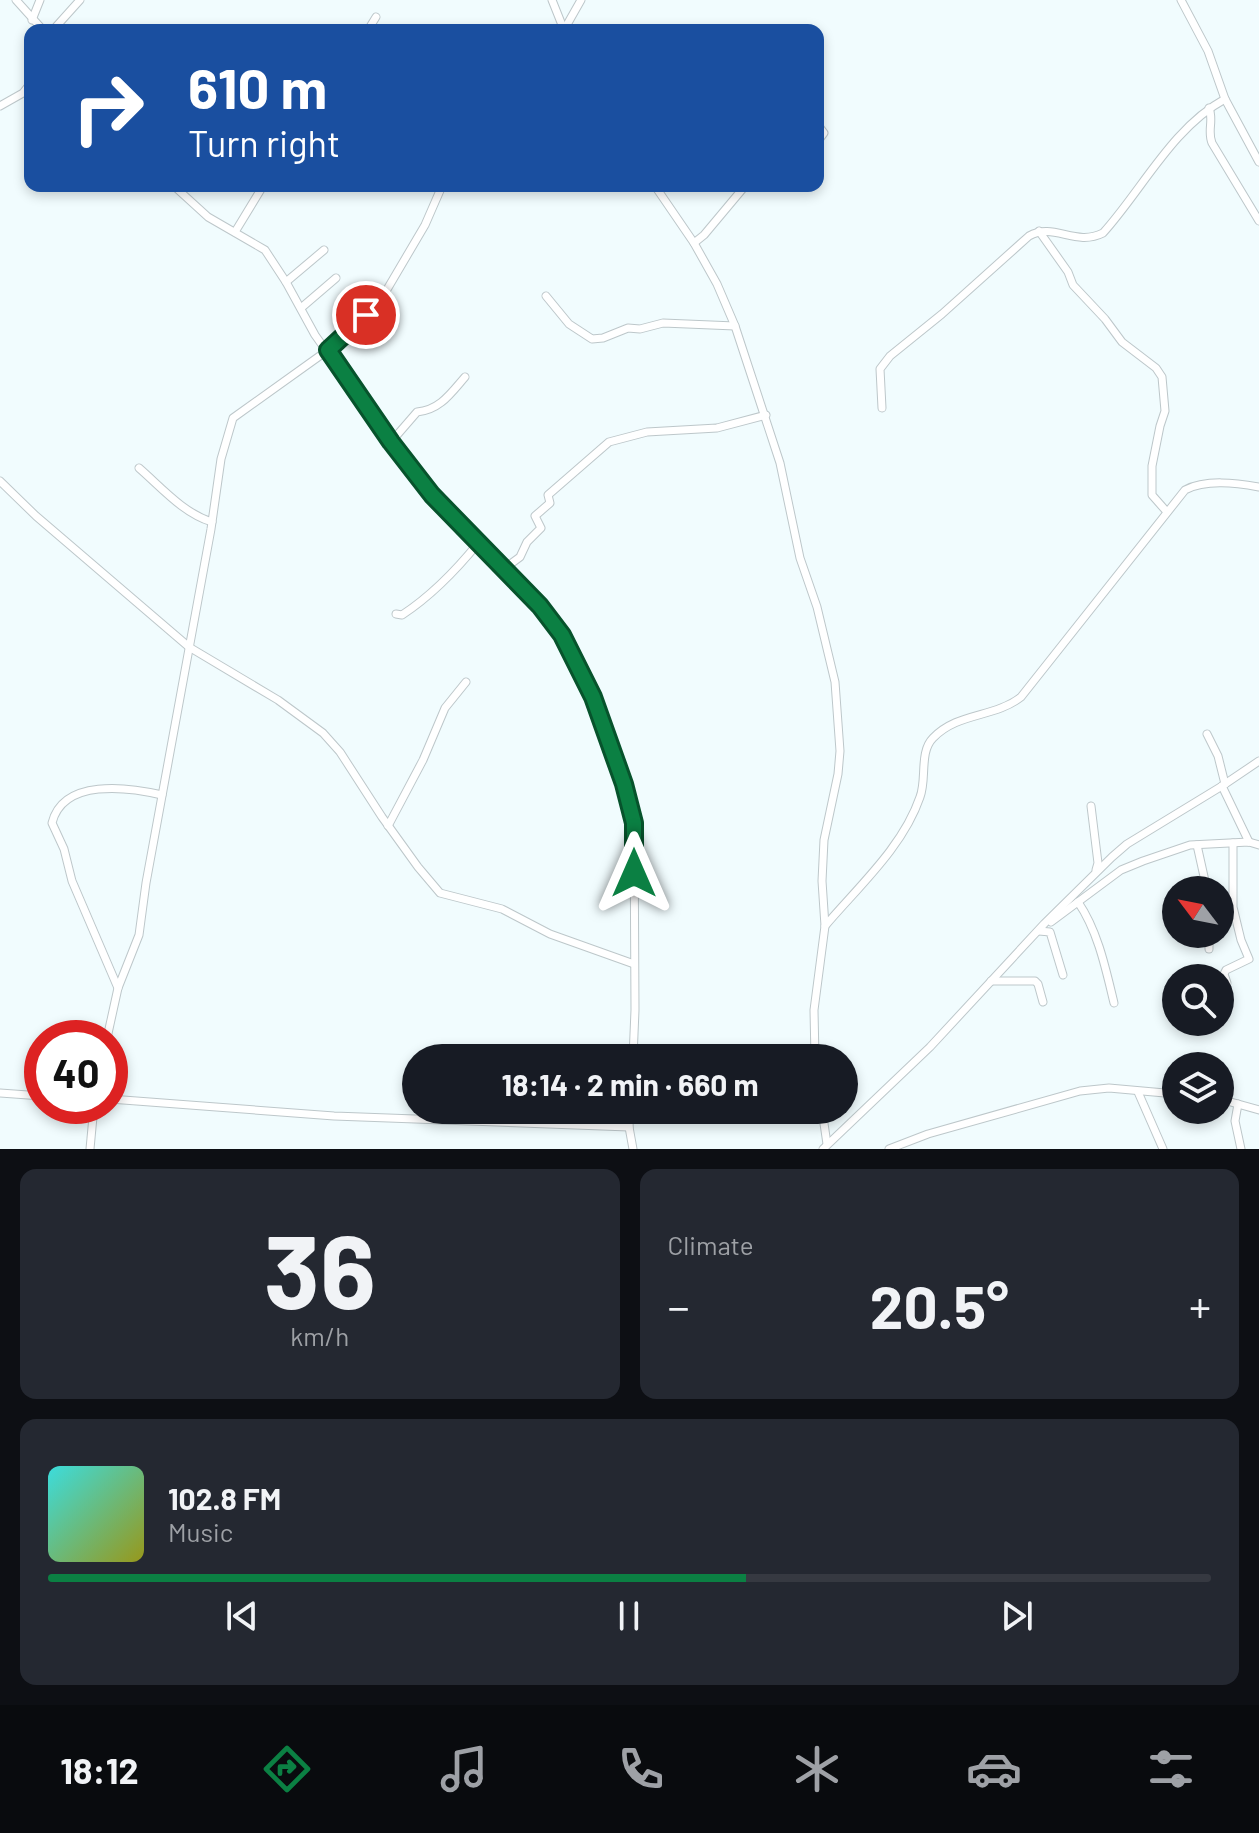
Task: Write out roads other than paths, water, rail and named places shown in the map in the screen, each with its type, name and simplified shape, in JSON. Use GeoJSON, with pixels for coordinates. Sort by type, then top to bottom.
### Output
{"type":"FeatureCollection","features":[{"type":"Feature","properties":{"kind":"street"},"geometry":{"type":"LineString","coordinates":[[16,0],[36,24]]}},
{"type":"Feature","properties":{"kind":"street"},"geometry":{"type":"LineString","coordinates":[[32,20],[40,0]]}},
{"type":"Feature","properties":{"kind":"street"},"geometry":{"type":"LineString","coordinates":[[58,24],[80,0]]}},
{"type":"Feature","properties":{"kind":"street"},"geometry":{"type":"LineString","coordinates":[[552,0],[562,24]]}},
{"type":"Feature","properties":{"kind":"street"},"geometry":{"type":"LineString","coordinates":[[567,24],[581,0]]}},
{"type":"Feature","properties":{"kind":"street"},"geometry":{"type":"LineString","coordinates":[[1181,0],[1208,51],[1225,99],[1259,162]]}},
{"type":"Feature","properties":{"kind":"street"},"geometry":{"type":"LineString","coordinates":[[372,24],[376,17]]}},
{"type":"Feature","properties":{"kind":"street"},"geometry":{"type":"LineString","coordinates":[[0,106],[24,92]]}},
{"type":"Feature","properties":{"kind":"street"},"geometry":{"type":"LineString","coordinates":[[882,408],[880,369],[883,363],[1009,252],[1039,231],[1087,239],[1103,233],[1175,143],[1209,108],[1225,99]]}},
{"type":"Feature","properties":{"kind":"street"},"geometry":{"type":"LineString","coordinates":[[1209,108],[1212,143],[1259,221]]}},
{"type":"Feature","properties":{"kind":"street"},"geometry":{"type":"LineString","coordinates":[[181,192],[208,217],[265,250],[315,335],[391,442],[432,495],[505,568],[562,635],[593,697],[624,784],[634,823],[633,1044]]}},
{"type":"Feature","properties":{"kind":"street"},"geometry":{"type":"LineString","coordinates":[[235,232],[259,192]]}},
{"type":"Feature","properties":{"kind":"street"},"geometry":{"type":"LineString","coordinates":[[111,1020],[118,988],[139,935],[221,459],[233,418],[328,350],[366,315],[395,279],[439,192]]}},
{"type":"Feature","properties":{"kind":"street"},"geometry":{"type":"LineString","coordinates":[[659,192],[694,243],[717,284],[735,326],[780,463],[800,558],[817,607],[835,682],[840,751],[824,840],[822,881],[825,926],[814,1010],[815,1044]]}},
{"type":"Feature","properties":{"kind":"street"},"geometry":{"type":"LineString","coordinates":[[694,243],[740,192]]}},
{"type":"Feature","properties":{"kind":"street"},"geometry":{"type":"LineString","coordinates":[[1039,231],[1068,272],[1073,285],[1122,342],[1156,368],[1162,377],[1165,411],[1152,466],[1152,495],[1167,512]]}},
{"type":"Feature","properties":{"kind":"street"},"geometry":{"type":"LineString","coordinates":[[286,282],[324,250]]}},
{"type":"Feature","properties":{"kind":"street"},"geometry":{"type":"LineString","coordinates":[[301,308],[336,278]]}},
{"type":"Feature","properties":{"kind":"street"},"geometry":{"type":"LineString","coordinates":[[546,296],[569,324],[592,339],[628,328],[640,329],[663,323],[735,326]]}},
{"type":"Feature","properties":{"kind":"street"},"geometry":{"type":"LineString","coordinates":[[391,442],[417,412],[439,405],[465,377]]}},
{"type":"Feature","properties":{"kind":"street"},"geometry":{"type":"LineString","coordinates":[[505,568],[520,557],[527,542],[541,528],[535,516],[550,503],[548,495],[609,442],[647,432],[717,428],[766,415]]}},
{"type":"Feature","properties":{"kind":"street"},"geometry":{"type":"LineString","coordinates":[[139,468],[186,511],[196,518],[212,522]]}},
{"type":"Feature","properties":{"kind":"street"},"geometry":{"type":"LineString","coordinates":[[0,481],[36,516],[189,647],[278,700],[323,733],[340,752],[388,826],[440,893],[502,909],[550,934],[634,964]]}},
{"type":"Feature","properties":{"kind":"street"},"geometry":{"type":"LineString","coordinates":[[825,926],[905,831],[924,785],[930,741],[955,721],[1004,709],[1021,697],[1185,490],[1233,483],[1259,487]]}},
{"type":"Feature","properties":{"kind":"street"},"geometry":{"type":"LineString","coordinates":[[396,614],[402,615],[417,604],[479,542]]}},
{"type":"Feature","properties":{"kind":"street"},"geometry":{"type":"LineString","coordinates":[[388,826],[423,760],[445,708],[466,682]]}},
{"type":"Feature","properties":{"kind":"street"},"geometry":{"type":"LineString","coordinates":[[1207,734],[1218,756],[1224,785],[1249,842]]}},
{"type":"Feature","properties":{"kind":"street"},"geometry":{"type":"LineString","coordinates":[[825,1146],[930,1047],[1096,872],[1127,844],[1259,761]]}},
{"type":"Feature","properties":{"kind":"street"},"geometry":{"type":"LineString","coordinates":[[118,988],[72,881],[64,849],[52,823],[60,806],[72,797],[107,787],[162,795]]}},
{"type":"Feature","properties":{"kind":"street"},"geometry":{"type":"LineString","coordinates":[[1091,806],[1098,863],[1096,872]]}},
{"type":"Feature","properties":{"kind":"street"},"geometry":{"type":"LineString","coordinates":[[1042,928],[1121,870],[1197,845],[1249,842],[1259,845]]}},
{"type":"Feature","properties":{"kind":"street"},"geometry":{"type":"LineString","coordinates":[[1233,843],[1233,907],[1249,959],[1234,966]]}},
{"type":"Feature","properties":{"kind":"street"},"geometry":{"type":"LineString","coordinates":[[1197,845],[1204,876]]}},
{"type":"Feature","properties":{"kind":"street"},"geometry":{"type":"LineString","coordinates":[[1078,902],[1086,914],[1105,966],[1114,1003]]}},
{"type":"Feature","properties":{"kind":"street"},"geometry":{"type":"LineString","coordinates":[[1042,928],[1050,932],[1063,975]]}},
{"type":"Feature","properties":{"kind":"street"},"geometry":{"type":"LineString","coordinates":[[991,981],[1035,981],[1043,1002]]}},
{"type":"Feature","properties":{"kind":"street"},"geometry":{"type":"LineString","coordinates":[[889,1149],[928,1134],[1080,1091],[1109,1088],[1162,1093]]}},
{"type":"Feature","properties":{"kind":"street"},"geometry":{"type":"LineString","coordinates":[[1138,1092],[1163,1149]]}},
{"type":"Feature","properties":{"kind":"street"},"geometry":{"type":"LineString","coordinates":[[0,1093],[24,1095]]}},
{"type":"Feature","properties":{"kind":"street"},"geometry":{"type":"LineString","coordinates":[[128,1100],[334,1116],[629,1127]]}},
{"type":"Feature","properties":{"kind":"street"},"geometry":{"type":"LineString","coordinates":[[1234,1103],[1259,1110]]}},
{"type":"Feature","properties":{"kind":"street"},"geometry":{"type":"LineString","coordinates":[[1238,1104],[1235,1121],[1241,1149]]}},
{"type":"Feature","properties":{"kind":"street"},"geometry":{"type":"LineString","coordinates":[[90,1149],[92,1124]]}},
{"type":"Feature","properties":{"kind":"street"},"geometry":{"type":"LineString","coordinates":[[629,1124],[633,1149]]}},
{"type":"Feature","properties":{"kind":"street"},"geometry":{"type":"LineString","coordinates":[[823,1124],[825,1146]]}}]}
